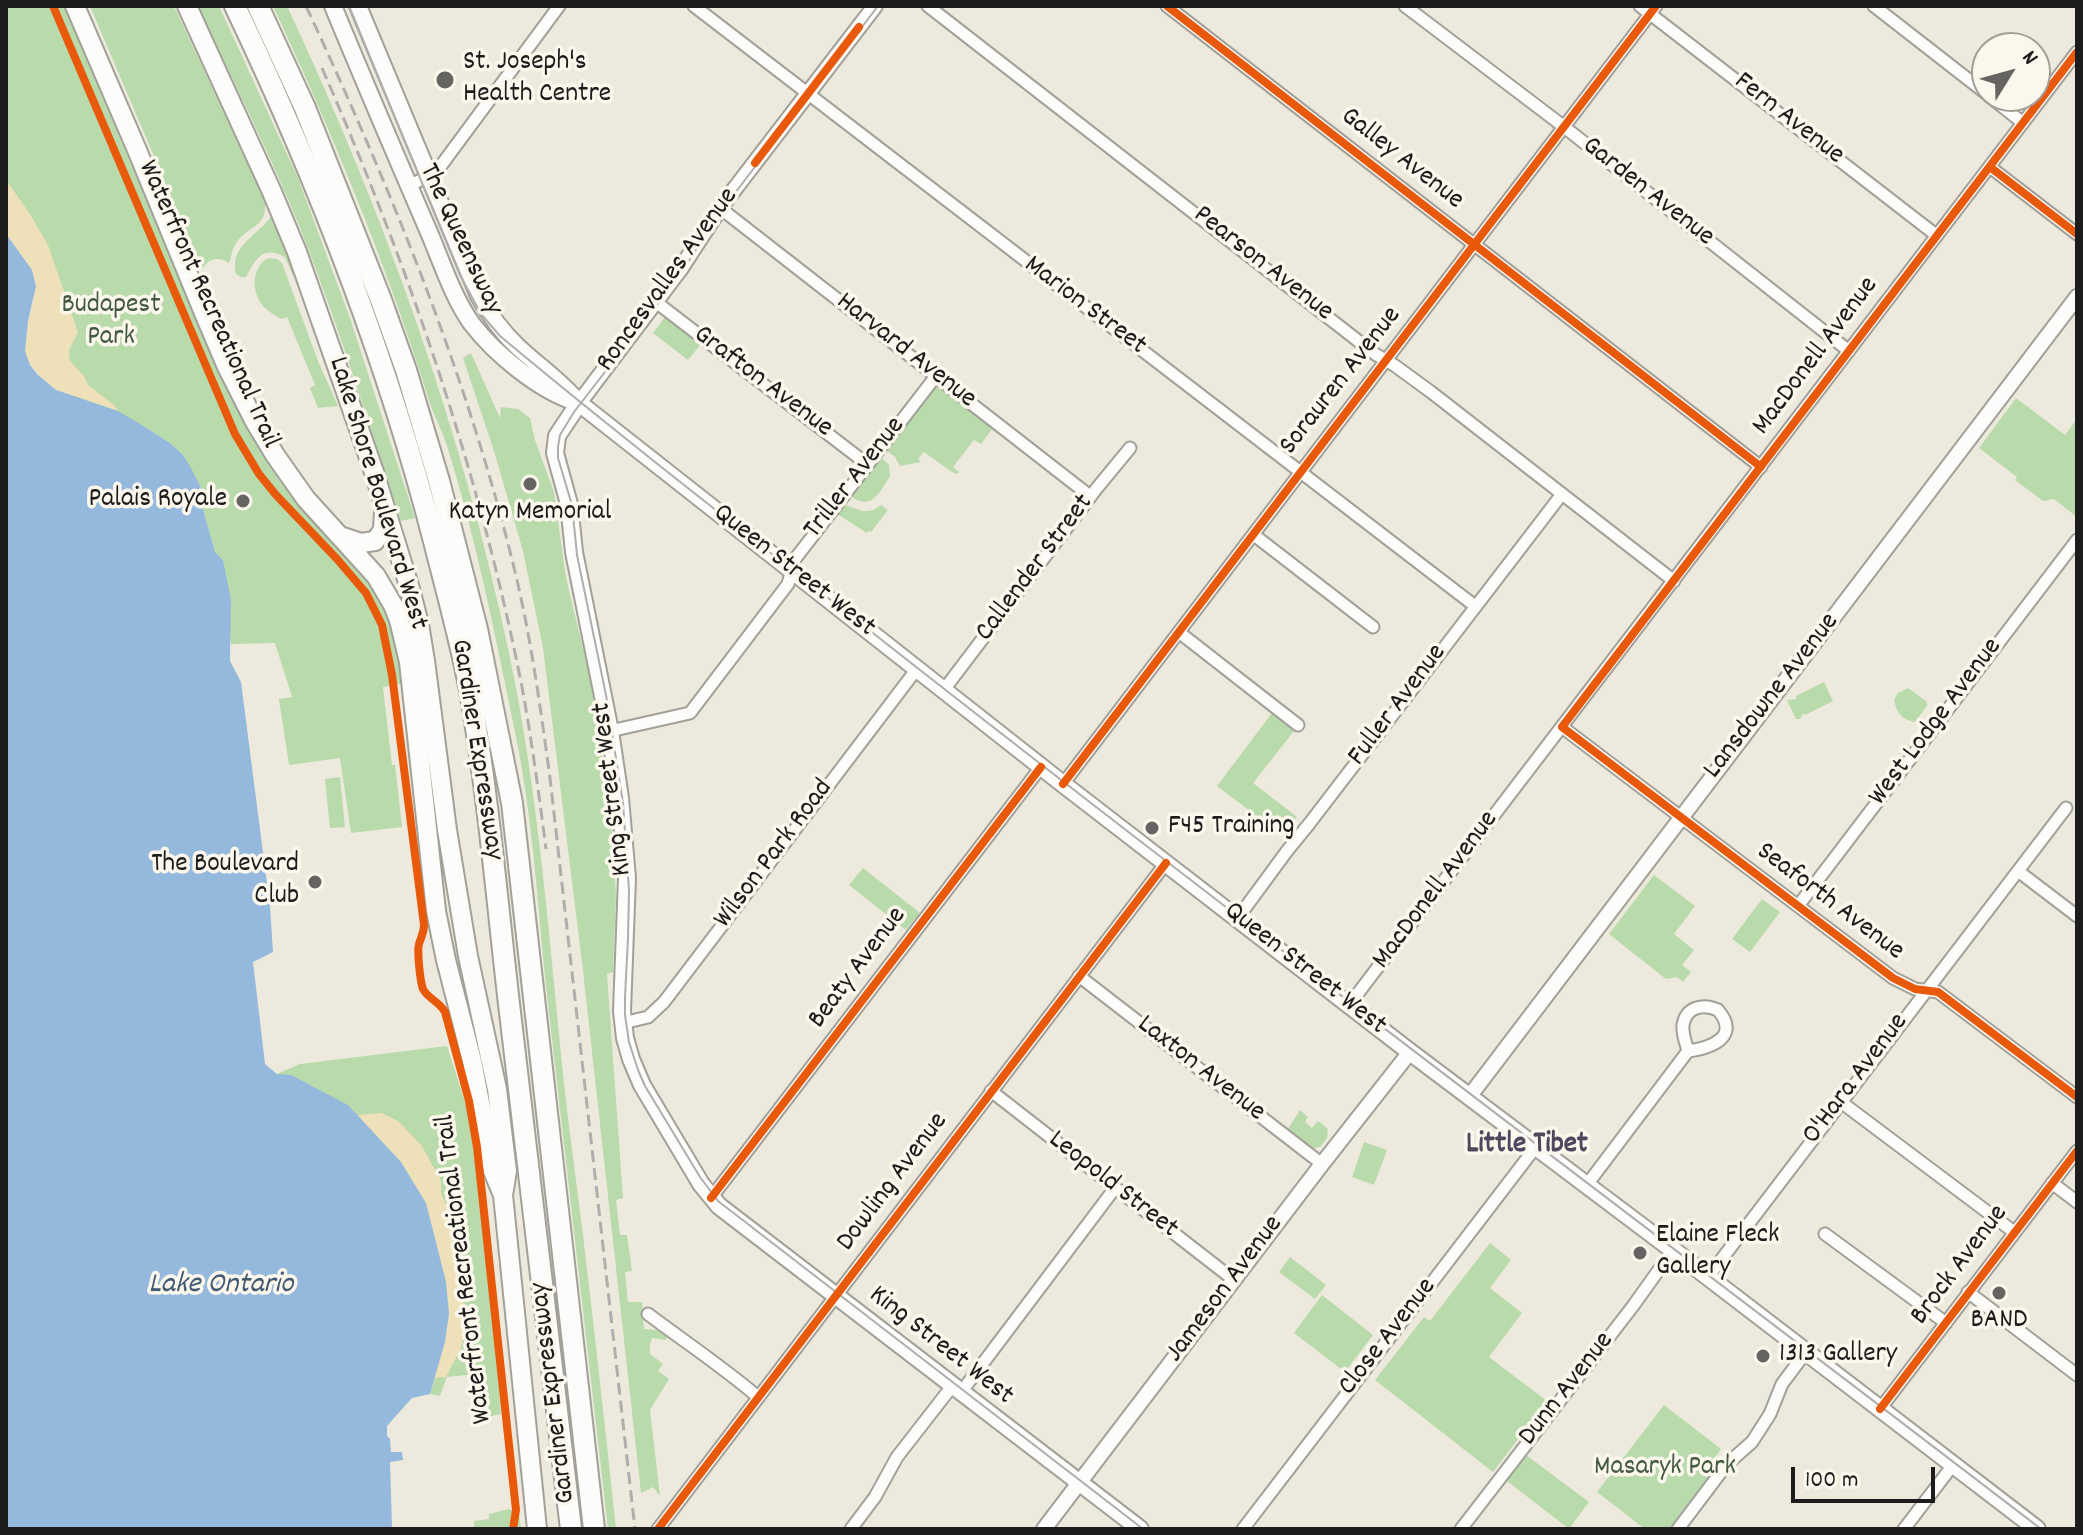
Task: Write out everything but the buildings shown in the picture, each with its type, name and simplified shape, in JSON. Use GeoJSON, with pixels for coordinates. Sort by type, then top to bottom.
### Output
{"type":"FeatureCollection","features":[{"type":"Feature","properties":{"kind":"highway","name":"Lake Shore Boulevard West"},"geometry":{"type":"LineString","coordinates":[[75,6],[204,313],[248,408],[275,455],[306,499],[365,562],[393,605],[405,642],[438,920],[472,1061],[493,1171],[503,1195]]}},
{"type":"Feature","properties":{"kind":"highway","name":"Lake Shore Boulevard West"},"geometry":{"type":"LineString","coordinates":[[187,6],[297,252],[384,506],[419,624],[452,862],[468,956],[497,1089],[507,1171],[503,1195],[537,1529]]}},
{"type":"Feature","properties":{"kind":"highway","name":"Gardiner Expressway"},"geometry":{"type":"LineString","coordinates":[[235,6],[290,125],[361,303],[414,466],[459,640],[487,811],[571,1529]]}},
{"type":"Feature","properties":{"kind":"highway","name":"Gardiner Expressway"},"geometry":{"type":"LineString","coordinates":[[258,6],[305,108],[406,370],[439,481],[477,629],[512,803],[594,1529]]}},
{"type":"Feature","properties":{"kind":"highway"},"geometry":{"type":"LineString","coordinates":[[341,536],[361,543],[375,541],[383,530],[384,506]]}},
{"type":"Feature","properties":{"kind":"main road","name":"The Queensway"},"geometry":{"type":"LineString","coordinates":[[333,6],[409,186],[472,324],[512,363],[550,390],[579,403]]}},
{"type":"Feature","properties":{"kind":"main road","name":"The Queensway"},"geometry":{"type":"LineString","coordinates":[[358,6],[485,308],[514,343],[579,403]]}},
{"type":"Feature","properties":{"kind":"main road","name":"Queen Street West"},"geometry":{"type":"LineString","coordinates":[[579,403],[1237,919],[2037,1529]]}},
{"type":"Feature","properties":{"kind":"main road","name":"King Street West"},"geometry":{"type":"LineString","coordinates":[[579,403],[557,436],[555,453],[569,504],[577,567],[610,731],[620,798],[627,878],[623,1023],[631,1059],[642,1085],[711,1198],[1140,1529]]}},
{"type":"Feature","properties":{"kind":"street"},"geometry":{"type":"LineString","coordinates":[[409,186],[440,167],[559,6]]}},
{"type":"Feature","properties":{"kind":"street","name":"Marion Street"},"geometry":{"type":"LineString","coordinates":[[694,6],[1475,606]]}},
{"type":"Feature","properties":{"kind":"street","name":"Roncesvalles Avenue"},"geometry":{"type":"LineString","coordinates":[[579,403],[688,259],[720,208],[875,6]]}},
{"type":"Feature","properties":{"kind":"street","name":"Pearson Avenue"},"geometry":{"type":"LineString","coordinates":[[928,6],[1375,354],[1431,392],[1674,581]]}},
{"type":"Feature","properties":{"kind":"street","name":"Galley Avenue"},"geometry":{"type":"LineString","coordinates":[[1167,6],[1761,467]]}},
{"type":"Feature","properties":{"kind":"street","name":"Garden Avenue"},"geometry":{"type":"LineString","coordinates":[[1405,6],[1849,351]]}},
{"type":"Feature","properties":{"kind":"street"},"geometry":{"type":"LineString","coordinates":[[1874,6],[1971,82]]}},
{"type":"Feature","properties":{"kind":"street","name":"Sorauren Avenue"},"geometry":{"type":"LineString","coordinates":[[1063,784],[1475,245],[1649,8]]}},
{"type":"Feature","properties":{"kind":"street","name":"Fern Avenue"},"geometry":{"type":"LineString","coordinates":[[1649,8],[1936,235]]}},
{"type":"Feature","properties":{"kind":"street","name":"MacDonell Avenue"},"geometry":{"type":"LineString","coordinates":[[1349,1005],[2077,52]]}},
{"type":"Feature","properties":{"kind":"street"},"geometry":{"type":"LineString","coordinates":[[2009,112],[2023,123]]}},
{"type":"Feature","properties":{"kind":"street"},"geometry":{"type":"LineString","coordinates":[[1990,167],[2077,234]]}},
{"type":"Feature","properties":{"kind":"street","name":"Harvard Avenue"},"geometry":{"type":"LineString","coordinates":[[720,208],[1090,496]]}},
{"type":"Feature","properties":{"kind":"street","name":"Lansdowne Avenue"},"geometry":{"type":"LineString","coordinates":[[1469,1097],[2077,297]]}},
{"type":"Feature","properties":{"kind":"street","name":"Grafton Avenue"},"geometry":{"type":"LineString","coordinates":[[656,302],[867,464]]}},
{"type":"Feature","properties":{"kind":"street","name":"Triller Avenue"},"geometry":{"type":"LineString","coordinates":[[610,731],[690,713],[788,584],[795,559],[936,376]]}},
{"type":"Feature","properties":{"kind":"street","name":"Callender Street"},"geometry":{"type":"LineString","coordinates":[[943,691],[1090,496],[1130,448]]}},
{"type":"Feature","properties":{"kind":"street","name":"Fuller Avenue"},"geometry":{"type":"LineString","coordinates":[[1237,919],[1562,494]]}},
{"type":"Feature","properties":{"kind":"street"},"geometry":{"type":"LineString","coordinates":[[1254,535],[1373,627]]}},
{"type":"Feature","properties":{"kind":"street","name":"West Lodge Avenue"},"geometry":{"type":"LineString","coordinates":[[1798,906],[2077,540]]}},
{"type":"Feature","properties":{"kind":"street"},"geometry":{"type":"LineString","coordinates":[[1180,633],[1298,725]]}},
{"type":"Feature","properties":{"kind":"street","name":"Wilson Park Road"},"geometry":{"type":"LineString","coordinates":[[623,1023],[648,1017],[664,1002],[916,670]]}},
{"type":"Feature","properties":{"kind":"street","name":"Seaforth Avenue"},"geometry":{"type":"LineString","coordinates":[[1562,727],[1893,978],[1915,989],[1938,992],[2077,1097]]}},
{"type":"Feature","properties":{"kind":"street","name":"Beaty Avenue"},"geometry":{"type":"LineString","coordinates":[[711,1198],[1041,767]]}},
{"type":"Feature","properties":{"kind":"street","name":"O'Hara Avenue"},"geometry":{"type":"LineString","coordinates":[[1708,1277],[2066,808]]}},
{"type":"Feature","properties":{"kind":"street","name":"Dowling Avenue"},"geometry":{"type":"LineString","coordinates":[[658,1529],[1166,863]]}},
{"type":"Feature","properties":{"kind":"street"},"geometry":{"type":"LineString","coordinates":[[2018,871],[2077,916]]}},
{"type":"Feature","properties":{"kind":"street","name":"Laxton Avenue"},"geometry":{"type":"LineString","coordinates":[[1079,976],[1322,1164]]}},
{"type":"Feature","properties":{"kind":"street"},"geometry":{"type":"LineString","coordinates":[[1586,1186],[1688,1051],[1713,1046],[1722,1038],[1725,1020],[1718,1010],[1703,1006],[1692,1009],[1688,1014],[1683,1025],[1688,1051]]}},
{"type":"Feature","properties":{"kind":"street","name":"Jameson Avenue"},"geometry":{"type":"LineString","coordinates":[[1044,1529],[1410,1052]]}},
{"type":"Feature","properties":{"kind":"street","name":"Leopold Street"},"geometry":{"type":"LineString","coordinates":[[991,1091],[1234,1280]]}},
{"type":"Feature","properties":{"kind":"street"},"geometry":{"type":"LineString","coordinates":[[1841,1102],[2014,1232]]}},
{"type":"Feature","properties":{"kind":"street","name":"Close Avenue"},"geometry":{"type":"LineString","coordinates":[[1243,1529],[1535,1148]]}},
{"type":"Feature","properties":{"kind":"street","name":"Brock Avenue"},"geometry":{"type":"LineString","coordinates":[[1880,1409],[2077,1151]]}},
{"type":"Feature","properties":{"kind":"street"},"geometry":{"type":"LineString","coordinates":[[2052,1183],[2077,1202]]}},
{"type":"Feature","properties":{"kind":"street"},"geometry":{"type":"LineString","coordinates":[[851,1529],[875,1497],[897,1457],[957,1388],[1115,1188]]}},
{"type":"Feature","properties":{"kind":"street"},"geometry":{"type":"LineString","coordinates":[[1825,1234],[1946,1323]]}},
{"type":"Feature","properties":{"kind":"street","name":"Dunn Avenue"},"geometry":{"type":"LineString","coordinates":[[1461,1529],[1673,1250]]}},
{"type":"Feature","properties":{"kind":"street"},"geometry":{"type":"LineString","coordinates":[[1968,1292],[2077,1375]]}},
{"type":"Feature","properties":{"kind":"street"},"geometry":{"type":"LineString","coordinates":[[648,1314],[708,1356],[758,1397]]}},
{"type":"Feature","properties":{"kind":"street"},"geometry":{"type":"LineString","coordinates":[[1678,1529],[1727,1464],[1752,1442],[1770,1414],[1782,1384],[1806,1352]]}},
{"type":"Feature","properties":{"kind":"street"},"geometry":{"type":"LineString","coordinates":[[1904,1529],[1953,1465]]}},
{"type":"Feature","properties":{"kind":"green space","name":"Budapest Park"},"geometry":{"type":"Polygon","coordinates":[[[6,6],[64,6],[240,415],[282,484],[362,574],[384,609],[396,643],[402,684],[383,687],[402,827],[351,833],[340,758],[289,765],[279,699],[292,697],[275,643],[231,644],[223,560],[215,552],[201,502],[202,490],[183,455],[142,425],[56,390],[32,270],[6,234],[6,6]]]}},
{"type":"Feature","properties":{"kind":"green space"},"geometry":{"type":"Polygon","coordinates":[[[90,6],[174,6],[265,201],[262,220],[238,241],[229,263],[214,259],[202,269],[90,6]]]}},
{"type":"Feature","properties":{"kind":"green space"},"geometry":{"type":"Polygon","coordinates":[[[198,6],[219,6],[298,178],[350,318],[415,518],[401,521],[302,233],[198,6]]]}},
{"type":"Feature","properties":{"kind":"green space"},"geometry":{"type":"Polygon","coordinates":[[[273,6],[287,6],[356,163],[417,323],[468,487],[509,653],[536,813],[616,1529],[608,1529],[527,803],[485,591],[447,446],[394,295],[337,149],[273,6]]]}},
{"type":"Feature","properties":{"kind":"green space"},"geometry":{"type":"Polygon","coordinates":[[[272,215],[295,275],[285,257],[265,253],[246,277],[241,277],[236,274],[237,255],[246,241],[272,215]]]}},
{"type":"Feature","properties":{"kind":"green space"},"geometry":{"type":"Polygon","coordinates":[[[268,258],[282,263],[338,406],[318,408],[310,388],[315,385],[287,317],[281,319],[266,309],[257,295],[256,274],[268,258]]]}},
{"type":"Feature","properties":{"kind":"green space"},"geometry":{"type":"Polygon","coordinates":[[[665,317],[701,344],[688,360],[653,333],[665,317]]]}},
{"type":"Feature","properties":{"kind":"green space"},"geometry":{"type":"Polygon","coordinates":[[[471,353],[500,418],[501,407],[518,409],[530,418],[554,492],[566,578],[589,673],[611,818],[616,894],[613,972],[607,974],[623,1198],[616,1200],[620,1235],[627,1235],[632,1271],[625,1272],[628,1302],[642,1302],[644,1329],[657,1330],[667,1337],[666,1340],[652,1338],[650,1344],[650,1354],[663,1364],[658,1371],[669,1379],[650,1410],[660,1496],[653,1487],[641,1493],[582,962],[543,648],[523,551],[463,358],[471,353]]]}},
{"type":"Feature","properties":{"kind":"green space"},"geometry":{"type":"Polygon","coordinates":[[[937,387],[992,429],[981,444],[974,440],[953,467],[959,472],[957,474],[924,452],[918,459],[921,462],[900,466],[886,450],[937,387]]]}},
{"type":"Feature","properties":{"kind":"green space"},"geometry":{"type":"Polygon","coordinates":[[[2016,398],[2065,435],[2077,419],[2077,517],[2054,499],[2043,501],[1979,448],[2016,398]]]}},
{"type":"Feature","properties":{"kind":"green space"},"geometry":{"type":"Polygon","coordinates":[[[881,457],[889,465],[890,476],[879,494],[864,502],[851,496],[881,457]]]}},
{"type":"Feature","properties":{"kind":"green space"},"geometry":{"type":"Polygon","coordinates":[[[844,505],[867,511],[881,505],[888,510],[867,533],[837,514],[844,505]]]}},
{"type":"Feature","properties":{"kind":"green space"},"geometry":{"type":"Polygon","coordinates":[[[1824,682],[1833,701],[1796,719],[1787,700],[1796,699],[1796,696],[1824,682]]]}},
{"type":"Feature","properties":{"kind":"green space"},"geometry":{"type":"Polygon","coordinates":[[[1908,688],[1927,702],[1915,722],[1900,715],[1894,700],[1898,693],[1908,688]]]}},
{"type":"Feature","properties":{"kind":"green space"},"geometry":{"type":"Polygon","coordinates":[[[1272,713],[1294,731],[1253,783],[1297,817],[1283,836],[1217,786],[1272,713]]]}},
{"type":"Feature","properties":{"kind":"green space"},"geometry":{"type":"Polygon","coordinates":[[[340,777],[345,827],[330,828],[325,779],[340,777]]]}},
{"type":"Feature","properties":{"kind":"green space"},"geometry":{"type":"Polygon","coordinates":[[[863,868],[920,913],[906,930],[849,885],[863,868]]]}},
{"type":"Feature","properties":{"kind":"green space"},"geometry":{"type":"Polygon","coordinates":[[[1654,875],[1695,906],[1674,934],[1694,950],[1682,965],[1691,972],[1683,982],[1677,977],[1666,979],[1609,934],[1654,875]]]}},
{"type":"Feature","properties":{"kind":"green space"},"geometry":{"type":"Polygon","coordinates":[[[1762,899],[1780,912],[1750,952],[1732,939],[1762,899]]]}},
{"type":"Feature","properties":{"kind":"green space"},"geometry":{"type":"Polygon","coordinates":[[[447,1046],[467,1108],[476,1161],[496,1349],[501,1414],[480,1418],[485,1373],[447,1377],[440,1396],[430,1394],[445,1342],[449,1313],[446,1282],[426,1203],[401,1162],[369,1127],[277,1074],[300,1064],[447,1046]]]}},
{"type":"Feature","properties":{"kind":"green space"},"geometry":{"type":"Polygon","coordinates":[[[1300,1110],[1308,1117],[1305,1122],[1312,1128],[1318,1121],[1328,1129],[1327,1138],[1320,1147],[1312,1148],[1288,1129],[1300,1110]]]}},
{"type":"Feature","properties":{"kind":"green space"},"geometry":{"type":"Polygon","coordinates":[[[1364,1142],[1387,1150],[1374,1185],[1352,1177],[1364,1142]]]}},
{"type":"Feature","properties":{"kind":"green space"},"geometry":{"type":"Polygon","coordinates":[[[1490,1243],[1511,1260],[1490,1288],[1522,1313],[1489,1357],[1547,1401],[1493,1472],[1375,1380],[1424,1317],[1430,1321],[1490,1243]]]}},
{"type":"Feature","properties":{"kind":"green space"},"geometry":{"type":"Polygon","coordinates":[[[1290,1257],[1326,1285],[1315,1299],[1279,1272],[1290,1257]]]}},
{"type":"Feature","properties":{"kind":"green space"},"geometry":{"type":"Polygon","coordinates":[[[1322,1295],[1373,1335],[1345,1372],[1294,1333],[1322,1295]]]}},
{"type":"Feature","properties":{"kind":"green space","name":"Masaryk Park"},"geometry":{"type":"Polygon","coordinates":[[[1664,1405],[1721,1449],[1712,1462],[1717,1466],[1669,1529],[1645,1529],[1597,1492],[1664,1405]]]}},
{"type":"Feature","properties":{"kind":"green space"},"geometry":{"type":"Polygon","coordinates":[[[1526,1455],[1589,1502],[1569,1529],[1507,1481],[1526,1455]]]}},
{"type":"Feature","properties":{"kind":"green space"},"geometry":{"type":"Polygon","coordinates":[[[509,1509],[519,1513],[521,1529],[461,1529],[474,1528],[474,1521],[489,1519],[489,1514],[509,1509]]]}},
{"type":"Feature","properties":{"kind":"sand"},"geometry":{"type":"Polygon","coordinates":[[[6,180],[48,245],[78,332],[69,350],[70,361],[88,385],[118,411],[56,390],[30,365],[25,351],[34,299],[32,270],[6,234],[6,180]]]}},
{"type":"Feature","properties":{"kind":"sand"},"geometry":{"type":"Polygon","coordinates":[[[381,1113],[398,1121],[422,1146],[441,1181],[441,1194],[455,1222],[451,1236],[462,1270],[466,1327],[461,1348],[446,1377],[434,1378],[445,1342],[449,1313],[446,1282],[426,1203],[358,1115],[381,1113]]]}},
{"type":"Feature","properties":{"kind":"water","name":"Lake Ontario"},"geometry":{"type":"Polygon","coordinates":[[[6,234],[32,270],[36,286],[25,351],[30,365],[56,390],[118,411],[170,443],[183,455],[202,490],[201,502],[215,552],[223,560],[231,600],[230,661],[241,682],[270,907],[273,952],[253,962],[265,1064],[277,1074],[291,1075],[348,1105],[401,1162],[426,1203],[446,1282],[449,1313],[445,1342],[430,1394],[412,1398],[387,1426],[391,1452],[402,1452],[403,1460],[390,1462],[392,1528],[389,1529],[6,1529],[6,234]]]}},
{"type":"Feature","properties":{"kind":"tram line"},"geometry":{"type":"LineString","coordinates":[[349,6],[460,275],[481,314],[500,336],[702,499],[1047,769],[2041,1529]]}},
{"type":"Feature","properties":{"kind":"tram line"},"geometry":{"type":"LineString","coordinates":[[878,6],[722,210],[677,279],[574,412],[560,435],[558,458],[572,505],[577,555],[606,695],[623,803],[629,891],[625,997],[629,1042],[645,1086],[718,1201],[1143,1529]]}},
{"type":"Feature","properties":{"kind":"railway"},"geometry":{"type":"LineString","coordinates":[[306,6],[369,146],[426,288],[476,433],[517,580],[536,679],[550,778],[635,1529]]}},
{"type":"Feature","properties":{"kind":"railway"},"geometry":{"type":"LineString","coordinates":[[322,68],[384,219],[439,372],[463,450],[505,607],[522,687],[546,849]]}},
{"type":"Feature","properties":{"kind":"cycle path","name":"Waterfront Recreational Trail"},"geometry":{"type":"LineString","coordinates":[[53,6],[235,434],[276,495],[366,593],[382,625],[392,675],[424,925],[418,948],[421,980],[425,992],[445,1012],[469,1101],[477,1147],[516,1510],[513,1529]]}},
{"type":"Feature","properties":{"kind":"cycle path"},"geometry":{"type":"LineString","coordinates":[[1167,6],[1761,467]]}},
{"type":"Feature","properties":{"kind":"cycle path"},"geometry":{"type":"LineString","coordinates":[[1063,784],[1656,6]]}},
{"type":"Feature","properties":{"kind":"cycle path"},"geometry":{"type":"LineString","coordinates":[[755,163],[859,27]]}},
{"type":"Feature","properties":{"kind":"cycle path"},"geometry":{"type":"LineString","coordinates":[[2077,52],[1562,727],[1893,978],[1915,989],[1938,992],[2077,1097]]}},
{"type":"Feature","properties":{"kind":"cycle path"},"geometry":{"type":"LineString","coordinates":[[1990,167],[2077,234]]}},
{"type":"Feature","properties":{"kind":"cycle path"},"geometry":{"type":"LineString","coordinates":[[711,1198],[1041,767]]}},
{"type":"Feature","properties":{"kind":"cycle path"},"geometry":{"type":"LineString","coordinates":[[658,1529],[1166,863]]}},
{"type":"Feature","properties":{"kind":"cycle path"},"geometry":{"type":"LineString","coordinates":[[1880,1409],[2077,1151]]}},
{"type":"Feature","properties":{"kind":"place","name":"St. Joseph's Health Centre"},"geometry":{"type":"Point","coordinates":[445,80]}},
{"type":"Feature","properties":{"kind":"place","name":"Katyn Memorial"},"geometry":{"type":"Point","coordinates":[530,484]}},
{"type":"Feature","properties":{"kind":"place","name":"Palais Royale"},"geometry":{"type":"Point","coordinates":[243,501]}},
{"type":"Feature","properties":{"kind":"place","name":"F45 Training"},"geometry":{"type":"Point","coordinates":[1152,828]}},
{"type":"Feature","properties":{"kind":"place","name":"The Boulevard Club"},"geometry":{"type":"Point","coordinates":[315,882]}},
{"type":"Feature","properties":{"kind":"place","name":"Elaine Fleck Gallery"},"geometry":{"type":"Point","coordinates":[1640,1253]}},
{"type":"Feature","properties":{"kind":"place","name":"BAND"},"geometry":{"type":"Point","coordinates":[1999,1293]}},
{"type":"Feature","properties":{"kind":"place","name":"1313 Gallery"},"geometry":{"type":"Point","coordinates":[1763,1356]}},
{"type":"Feature","properties":{"kind":"district","name":"Little Tibet"},"geometry":{"type":"Point","coordinates":[1527,1147]}}]}
